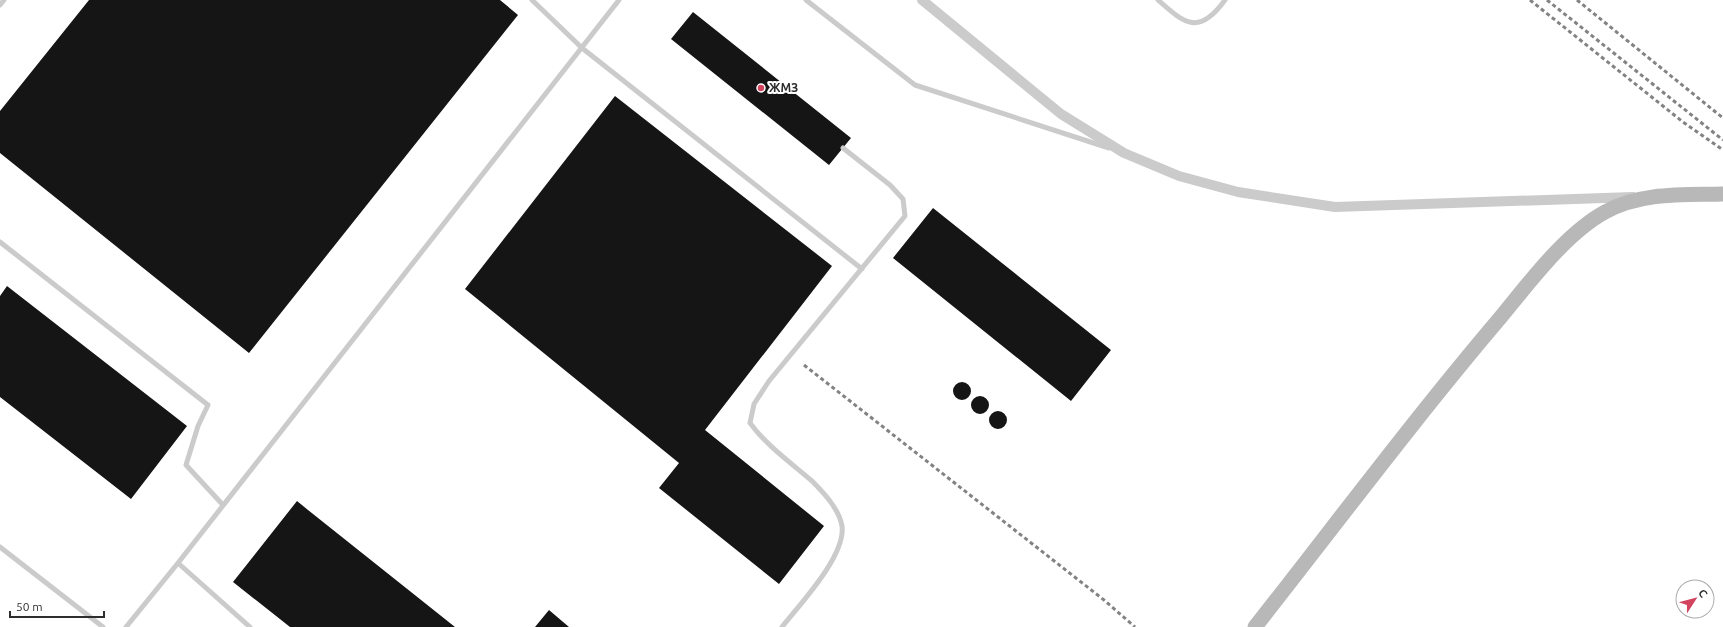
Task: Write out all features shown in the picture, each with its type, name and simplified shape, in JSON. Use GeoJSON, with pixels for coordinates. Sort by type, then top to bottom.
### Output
{"type":"FeatureCollection","features":[{"type":"Feature","properties":{"kind":"main road"},"geometry":{"type":"LineString","coordinates":[[1255,627],[1461,364],[1548,262],[1587,223],[1604,212],[1620,205],[1642,199],[1663,196],[1722,194]]}},
{"type":"Feature","properties":{"kind":"street"},"geometry":{"type":"LineString","coordinates":[[922,0],[1061,114],[1124,153],[1180,176],[1238,192],[1335,207],[1663,196]]}},
{"type":"Feature","properties":{"kind":"lane"},"geometry":{"type":"LineString","coordinates":[[0,5],[4,0]]}},
{"type":"Feature","properties":{"kind":"lane"},"geometry":{"type":"LineString","coordinates":[[532,0],[582,48],[862,269]]}},
{"type":"Feature","properties":{"kind":"lane"},"geometry":{"type":"LineString","coordinates":[[126,627],[178,563],[619,0]]}},
{"type":"Feature","properties":{"kind":"lane"},"geometry":{"type":"LineString","coordinates":[[806,0],[915,85],[1124,153]]}},
{"type":"Feature","properties":{"kind":"lane"},"geometry":{"type":"LineString","coordinates":[[1158,0],[1178,18],[1188,24],[1196,24],[1209,17],[1225,0]]}},
{"type":"Feature","properties":{"kind":"lane"},"geometry":{"type":"LineString","coordinates":[[782,627],[820,580],[838,548],[842,527],[834,505],[813,483],[761,439],[750,423],[754,404],[769,381],[905,216],[903,199],[890,185],[843,148]]}},
{"type":"Feature","properties":{"kind":"lane"},"geometry":{"type":"LineString","coordinates":[[0,242],[208,405],[198,426],[186,464],[223,505]]}},
{"type":"Feature","properties":{"kind":"lane"},"geometry":{"type":"LineString","coordinates":[[0,547],[103,627]]}},
{"type":"Feature","properties":{"kind":"lane"},"geometry":{"type":"LineString","coordinates":[[178,563],[250,627]]}},
{"type":"Feature","properties":{"kind":"building"},"geometry":{"type":"Polygon","coordinates":[[[89,0],[500,0],[518,15],[249,353],[0,153],[0,111],[89,0]]]}},
{"type":"Feature","properties":{"kind":"building","name":"ЖМЗ"},"geometry":{"type":"Polygon","coordinates":[[[693,12],[851,138],[829,165],[671,39],[693,12]]]}},
{"type":"Feature","properties":{"kind":"building"},"geometry":{"type":"Polygon","coordinates":[[[615,96],[832,266],[705,430],[824,526],[779,584],[659,488],[679,463],[465,289],[615,96]]]}},
{"type":"Feature","properties":{"kind":"building"},"geometry":{"type":"Polygon","coordinates":[[[933,208],[1111,350],[1071,401],[893,258],[933,208]]]}},
{"type":"Feature","properties":{"kind":"building"},"geometry":{"type":"Polygon","coordinates":[[[7,286],[187,426],[131,499],[0,397],[0,296],[7,286]]]}},
{"type":"Feature","properties":{"kind":"building"},"geometry":{"type":"Polygon","coordinates":[[[958,382],[966,382],[971,387],[969,398],[966,400],[958,400],[953,395],[953,387],[958,382]]]}},
{"type":"Feature","properties":{"kind":"building"},"geometry":{"type":"Polygon","coordinates":[[[976,396],[984,396],[989,401],[987,412],[984,414],[976,414],[971,409],[971,401],[976,396]]]}},
{"type":"Feature","properties":{"kind":"building"},"geometry":{"type":"Polygon","coordinates":[[[994,411],[1002,411],[1007,416],[1005,427],[1002,429],[994,429],[989,424],[989,416],[994,411]]]}},
{"type":"Feature","properties":{"kind":"building"},"geometry":{"type":"Polygon","coordinates":[[[297,501],[455,627],[290,627],[233,582],[297,501]]]}},
{"type":"Feature","properties":{"kind":"building"},"geometry":{"type":"Polygon","coordinates":[[[549,610],[569,627],[535,627],[549,610]]]}},
{"type":"Feature","properties":{"kind":"railway"},"geometry":{"type":"LineString","coordinates":[[1530,0],[1683,122],[1723,150]]}},
{"type":"Feature","properties":{"kind":"railway"},"geometry":{"type":"LineString","coordinates":[[1547,0],[1723,140]]}},
{"type":"Feature","properties":{"kind":"railway"},"geometry":{"type":"LineString","coordinates":[[1577,0],[1723,118]]}},
{"type":"Feature","properties":{"kind":"railway"},"geometry":{"type":"LineString","coordinates":[[804,365],[1104,600],[1135,627]]}},
{"type":"Feature","properties":{"kind":"place","name":"ЖМЗ"},"geometry":{"type":"Point","coordinates":[761,88]}}]}
